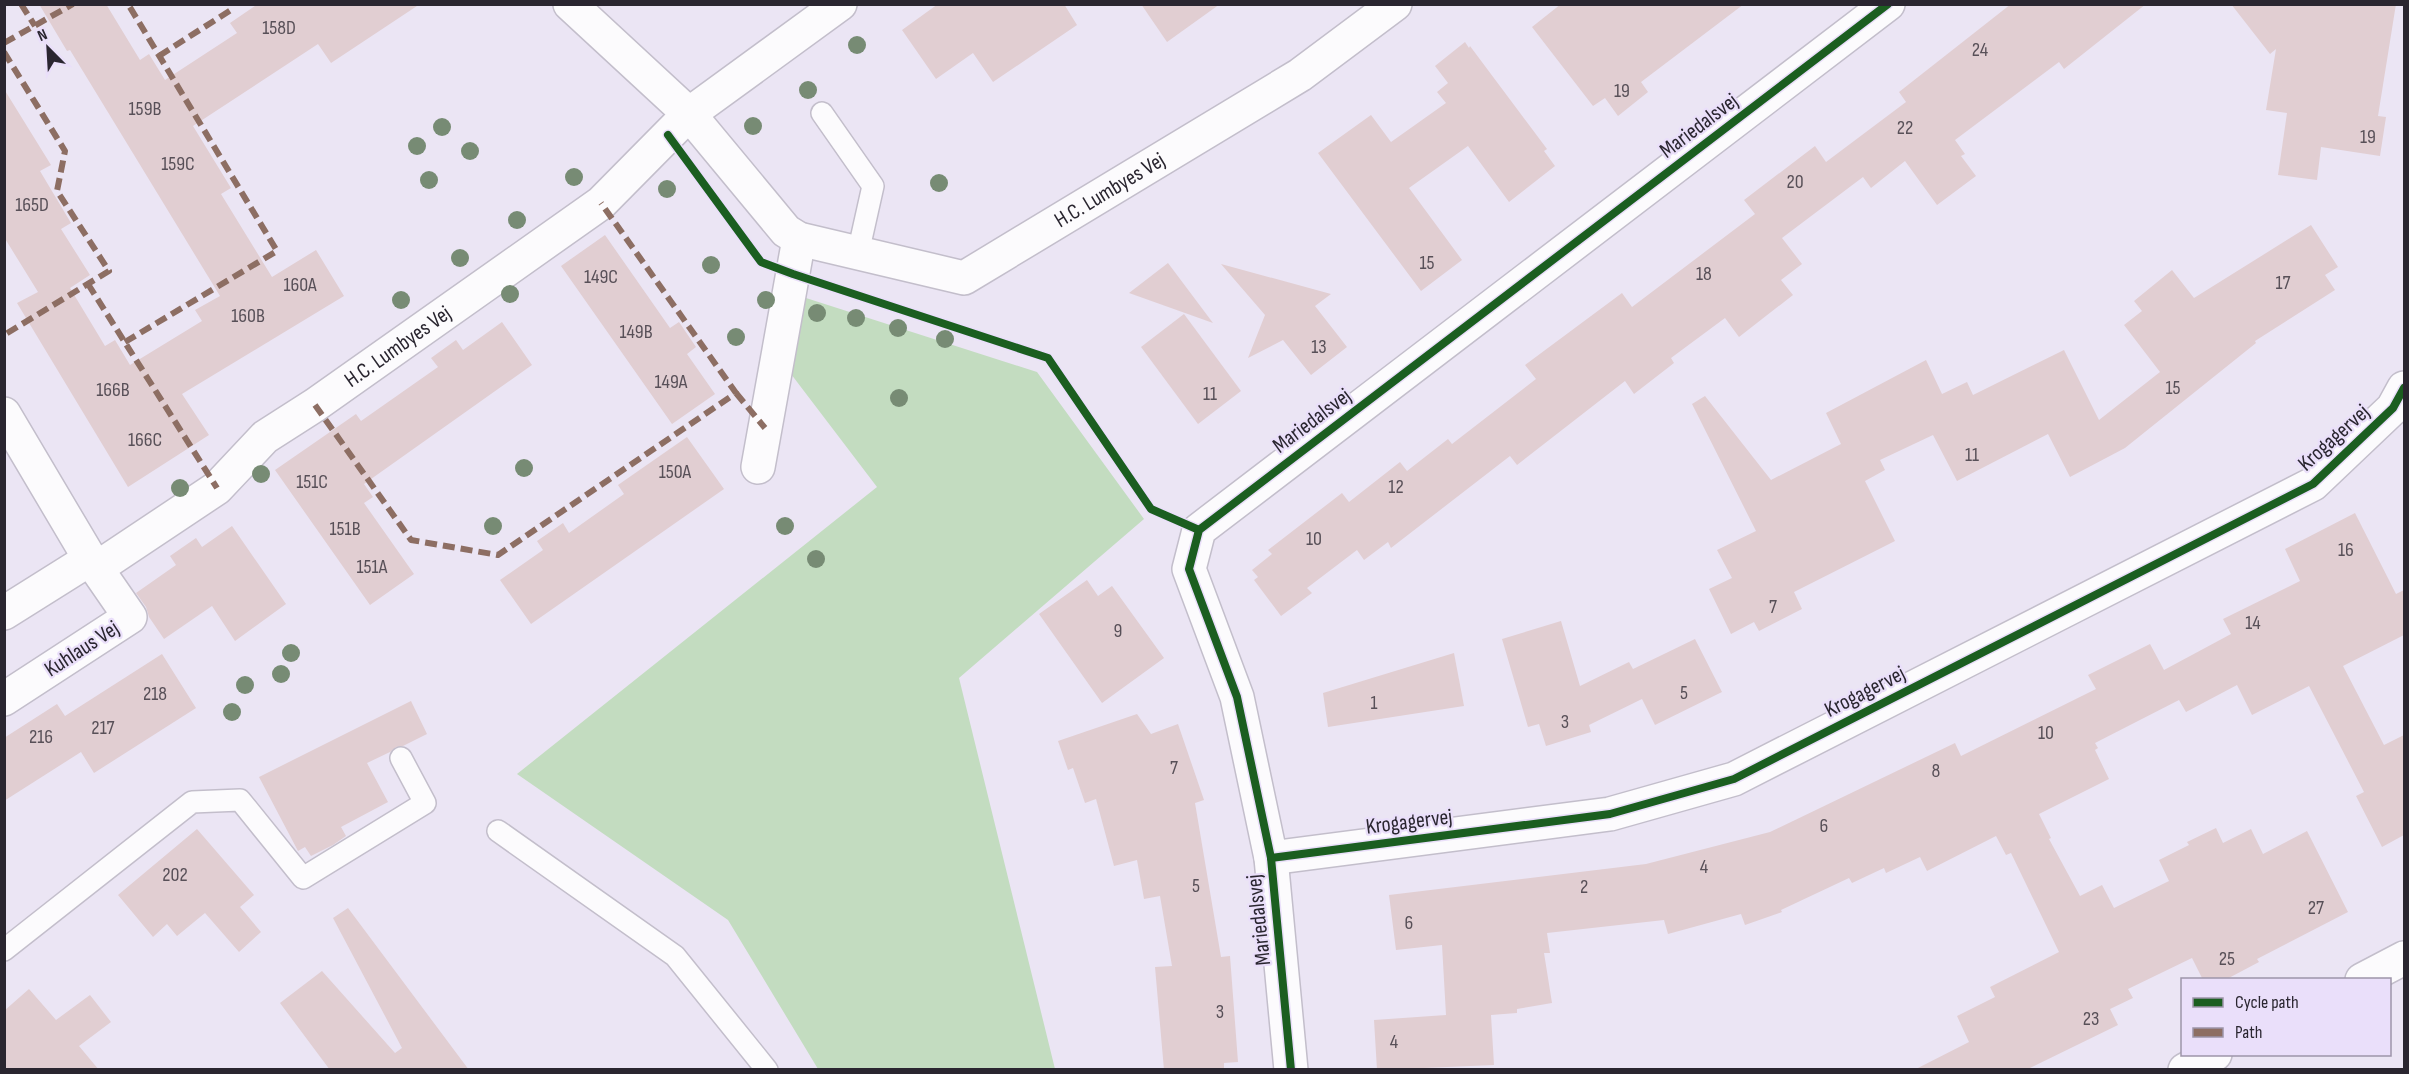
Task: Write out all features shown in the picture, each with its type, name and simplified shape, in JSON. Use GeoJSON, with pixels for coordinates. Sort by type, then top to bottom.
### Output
{"type":"FeatureCollection","features":[{"type":"Feature","properties":{"kind":"street","name":"H.C. Lumbyes Vej"},"geometry":{"type":"LineString","coordinates":[[570,4],[689,114],[786,231],[799,239],[964,278],[1300,75],[1395,4]]}},
{"type":"Feature","properties":{"kind":"street","name":"H.C. Lumbyes Vej"},"geometry":{"type":"LineString","coordinates":[[94,563],[217,488],[265,437],[315,405],[601,203],[689,114],[840,4]]}},
{"type":"Feature","properties":{"kind":"street","name":"Mariedalsvej"},"geometry":{"type":"LineString","coordinates":[[1291,1070],[1271,858],[1237,696],[1189,569],[1199,530],[1888,4]]}},
{"type":"Feature","properties":{"kind":"street"},"geometry":{"type":"LineString","coordinates":[[758,467],[799,239]]}},
{"type":"Feature","properties":{"kind":"street","name":"Krogagervej"},"geometry":{"type":"LineString","coordinates":[[1271,858],[1610,814],[1734,779],[2313,484],[2393,408],[2404,388]]}},
{"type":"Feature","properties":{"kind":"street","name":"Kuhlaus Vej"},"geometry":{"type":"LineString","coordinates":[[4,414],[94,563],[130,617],[4,699]]}},
{"type":"Feature","properties":{"kind":"street"},"geometry":{"type":"LineString","coordinates":[[4,613],[94,563]]}},
{"type":"Feature","properties":{"kind":"street"},"geometry":{"type":"LineString","coordinates":[[2366,978],[2404,958]]}},
{"type":"Feature","properties":{"kind":"street"},"geometry":{"type":"LineString","coordinates":[[2185,1070],[2211,1056]]}},
{"type":"Feature","properties":{"kind":"lane"},"geometry":{"type":"LineString","coordinates":[[822,113],[873,186],[858,253]]}},
{"type":"Feature","properties":{"kind":"lane"},"geometry":{"type":"LineString","coordinates":[[4,950],[192,802],[240,800],[303,878],[425,803],[401,758]]}},
{"type":"Feature","properties":{"kind":"lane"},"geometry":{"type":"LineString","coordinates":[[498,831],[675,956],[767,1070]]}},
{"type":"Feature","properties":{"kind":"green space"},"geometry":{"type":"Polygon","coordinates":[[[806,298],[1037,372],[1144,519],[959,678],[1055,1069],[818,1069],[728,920],[517,774],[877,487],[791,374],[806,298]]]}},
{"type":"Feature","properties":{"kind":"building"},"geometry":{"type":"Polygon","coordinates":[[[39,4],[106,4],[140,60],[149,54],[165,80],[237,33],[230,23],[258,4],[420,4],[331,63],[318,44],[193,126],[231,188],[221,194],[272,277],[316,250],[344,296],[182,394],[209,435],[128,487],[17,303],[38,292],[4,237],[4,89],[51,165],[40,171],[71,223],[61,229],[90,275],[70,288],[105,346],[115,340],[130,365],[202,321],[195,310],[220,296],[70,50],[67,51],[39,4]]]}},
{"type":"Feature","properties":{"kind":"building"},"geometry":{"type":"Polygon","coordinates":[[[938,4],[1064,4],[1077,25],[993,82],[973,53],[936,79],[902,30],[938,4]]]}},
{"type":"Feature","properties":{"kind":"building"},"geometry":{"type":"Polygon","coordinates":[[[1141,4],[1220,4],[1167,42],[1141,4]]]}},
{"type":"Feature","properties":{"kind":"building"},"geometry":{"type":"Polygon","coordinates":[[[1561,4],[1744,4],[1641,82],[1648,92],[1618,116],[1605,98],[1593,106],[1532,27],[1561,4]]]}},
{"type":"Feature","properties":{"kind":"building"},"geometry":{"type":"Polygon","coordinates":[[[2011,4],[2146,4],[2064,69],[2059,62],[1955,140],[1965,154],[1961,156],[1976,176],[1937,205],[1905,161],[1871,188],[1863,177],[1782,238],[1802,264],[1781,280],[1793,295],[1739,337],[1725,318],[1671,358],[1674,363],[1634,394],[1625,381],[1517,465],[1510,456],[1391,548],[1388,542],[1364,560],[1357,550],[1307,588],[1312,593],[1281,616],[1254,580],[1258,577],[1252,570],[1272,554],[1268,550],[1342,493],[1349,502],[1400,462],[1407,471],[1448,439],[1452,444],[1536,379],[1525,365],[1622,293],[1632,307],[1755,214],[1744,200],[1815,146],[1826,162],[1906,102],[1899,92],[2011,4]]]}},
{"type":"Feature","properties":{"kind":"building"},"geometry":{"type":"Polygon","coordinates":[[[2231,4],[2396,4],[2378,116],[2386,117],[2380,156],[2321,147],[2317,180],[2278,175],[2287,113],[2266,110],[2276,49],[2270,54],[2231,4]]]}},
{"type":"Feature","properties":{"kind":"building"},"geometry":{"type":"Polygon","coordinates":[[[1465,42],[1547,149],[1544,151],[1555,166],[1509,202],[1468,146],[1409,188],[1462,260],[1421,291],[1318,153],[1371,115],[1391,142],[1446,103],[1437,92],[1448,83],[1435,66],[1465,42]]]}},
{"type":"Feature","properties":{"kind":"building"},"geometry":{"type":"Polygon","coordinates":[[[2311,225],[2338,267],[2325,275],[2335,290],[2255,341],[2256,343],[2125,448],[2070,477],[2048,434],[1957,481],[1933,435],[1880,460],[1885,470],[1865,481],[1895,541],[1794,592],[1802,609],[1759,631],[1754,622],[1731,634],[1709,589],[1732,578],[1717,550],[1756,531],[1692,404],[1705,396],[1771,480],[1841,444],[1826,413],[1926,360],[1942,394],[1967,382],[1973,395],[2064,350],[2099,420],[2160,372],[2124,325],[2142,311],[2134,301],[2172,270],[2194,298],[2311,225]]]}},
{"type":"Feature","properties":{"kind":"building"},"geometry":{"type":"Polygon","coordinates":[[[605,235],[670,328],[679,322],[696,347],[687,354],[715,394],[672,424],[561,266],[605,235]]]}},
{"type":"Feature","properties":{"kind":"building"},"geometry":{"type":"Polygon","coordinates":[[[1168,263],[1213,323],[1129,293],[1168,263]]]}},
{"type":"Feature","properties":{"kind":"building"},"geometry":{"type":"Polygon","coordinates":[[[1221,264],[1331,294],[1315,306],[1347,347],[1311,375],[1283,340],[1248,358],[1265,315],[1221,264]]]}},
{"type":"Feature","properties":{"kind":"building"},"geometry":{"type":"Polygon","coordinates":[[[1184,314],[1241,391],[1198,424],[1141,347],[1184,314]]]}},
{"type":"Feature","properties":{"kind":"building"},"geometry":{"type":"Polygon","coordinates":[[[502,322],[532,365],[364,484],[373,497],[364,503],[414,574],[370,605],[275,470],[356,414],[361,421],[438,367],[431,358],[456,340],[463,350],[502,322]]]}},
{"type":"Feature","properties":{"kind":"building"},"geometry":{"type":"Polygon","coordinates":[[[687,437],[724,489],[531,624],[500,580],[543,550],[537,541],[563,523],[569,533],[624,494],[618,485],[687,437]]]}},
{"type":"Feature","properties":{"kind":"building"},"geometry":{"type":"Polygon","coordinates":[[[2355,513],[2396,594],[2404,590],[2404,635],[2343,666],[2384,745],[2404,735],[2404,835],[2382,847],[2356,796],[2364,792],[2309,686],[2252,715],[2237,685],[2186,712],[2179,700],[2095,743],[2098,748],[2095,750],[2109,779],[2039,814],[2051,838],[2049,839],[2080,896],[2102,885],[2114,908],[2169,881],[2159,860],[2189,845],[2187,842],[2216,828],[2223,843],[2251,829],[2263,854],[2307,831],[2348,912],[2257,959],[2259,962],[2229,978],[2202,978],[2192,958],[2128,989],[2133,998],[2110,1009],[2118,1025],[2026,1070],[1914,1070],[1969,1042],[1957,1016],[1995,997],[1990,987],[2059,952],[2011,853],[2006,855],[1996,836],[1927,871],[1920,857],[1886,873],[1884,868],[1852,883],[1849,878],[1781,910],[1782,912],[1745,925],[1741,914],[1668,934],[1664,920],[1547,933],[1550,953],[1544,953],[1552,1003],[1517,1009],[1517,1013],[1491,1015],[1494,1065],[1377,1070],[1374,1020],[1446,1015],[1442,945],[1396,950],[1389,895],[1646,864],[1770,832],[1955,743],[1961,756],[2096,689],[2088,675],[2150,644],[2164,670],[2231,634],[2223,619],[2300,581],[2285,549],[2355,513]]]}},
{"type":"Feature","properties":{"kind":"building"},"geometry":{"type":"Polygon","coordinates":[[[232,526],[286,604],[235,641],[212,606],[164,639],[136,593],[176,565],[170,556],[196,538],[202,547],[232,526]]]}},
{"type":"Feature","properties":{"kind":"building"},"geometry":{"type":"Polygon","coordinates":[[[1087,580],[1098,596],[1112,586],[1164,658],[1102,703],[1039,614],[1087,580]]]}},
{"type":"Feature","properties":{"kind":"building"},"geometry":{"type":"Polygon","coordinates":[[[1561,621],[1580,686],[1629,662],[1633,669],[1695,639],[1722,692],[1655,725],[1642,699],[1589,725],[1591,732],[1546,746],[1539,724],[1528,727],[1502,639],[1561,621]]]}},
{"type":"Feature","properties":{"kind":"building"},"geometry":{"type":"Polygon","coordinates":[[[1454,653],[1464,706],[1328,727],[1323,693],[1454,653]]]}},
{"type":"Feature","properties":{"kind":"building"},"geometry":{"type":"Polygon","coordinates":[[[162,654],[196,708],[94,773],[81,752],[4,801],[4,738],[57,704],[65,716],[162,654]]]}},
{"type":"Feature","properties":{"kind":"building"},"geometry":{"type":"Polygon","coordinates":[[[411,701],[427,734],[367,763],[388,802],[341,827],[346,836],[333,845],[311,856],[305,847],[298,851],[259,777],[411,701]]]}},
{"type":"Feature","properties":{"kind":"building"},"geometry":{"type":"Polygon","coordinates":[[[1137,714],[1151,734],[1178,724],[1204,800],[1195,803],[1221,957],[1230,956],[1238,1062],[1224,1063],[1224,1070],[1164,1070],[1155,967],[1172,966],[1160,896],[1144,899],[1137,860],[1114,866],[1096,799],[1085,803],[1073,768],[1068,770],[1058,741],[1137,714]]]}},
{"type":"Feature","properties":{"kind":"building"},"geometry":{"type":"Polygon","coordinates":[[[197,829],[254,895],[240,907],[261,932],[239,952],[205,913],[177,936],[167,924],[153,937],[118,895],[197,829]]]}},
{"type":"Feature","properties":{"kind":"building"},"geometry":{"type":"Polygon","coordinates":[[[348,908],[469,1070],[330,1070],[280,1003],[322,971],[395,1053],[402,1048],[333,918],[348,908]]]}},
{"type":"Feature","properties":{"kind":"building"},"geometry":{"type":"Polygon","coordinates":[[[29,989],[56,1020],[90,995],[111,1022],[79,1046],[99,1070],[4,1070],[4,1011],[29,989]]]}},
{"type":"Feature","properties":{"kind":"marked path"},"geometry":{"type":"LineString","coordinates":[[21,4],[35,26]]}},
{"type":"Feature","properties":{"kind":"marked path"},"geometry":{"type":"LineString","coordinates":[[4,43],[73,4]]}},
{"type":"Feature","properties":{"kind":"marked path"},"geometry":{"type":"LineString","coordinates":[[125,342],[277,251],[128,4]]}},
{"type":"Feature","properties":{"kind":"marked path"},"geometry":{"type":"LineString","coordinates":[[159,56],[234,8]]}},
{"type":"Feature","properties":{"kind":"marked path"},"geometry":{"type":"LineString","coordinates":[[4,52],[65,151],[57,191],[109,271],[4,335]]}},
{"type":"Feature","properties":{"kind":"marked path"},"geometry":{"type":"LineString","coordinates":[[315,405],[411,540],[498,555],[736,393],[601,203]]}},
{"type":"Feature","properties":{"kind":"marked path"},"geometry":{"type":"LineString","coordinates":[[88,284],[217,488]]}},
{"type":"Feature","properties":{"kind":"marked path"},"geometry":{"type":"LineString","coordinates":[[736,393],[765,428]]}},
{"type":"Feature","properties":{"kind":"cycle path"},"geometry":{"type":"LineString","coordinates":[[1291,1070],[1271,858],[1237,697],[1189,569],[1199,530],[1888,4]]}},
{"type":"Feature","properties":{"kind":"cycle path"},"geometry":{"type":"LineString","coordinates":[[668,135],[761,262],[1048,358],[1151,509],[1199,530]]}},
{"type":"Feature","properties":{"kind":"cycle path"},"geometry":{"type":"LineString","coordinates":[[1271,858],[1610,814],[1734,779],[2313,484],[2393,408],[2404,388]]}}]}
